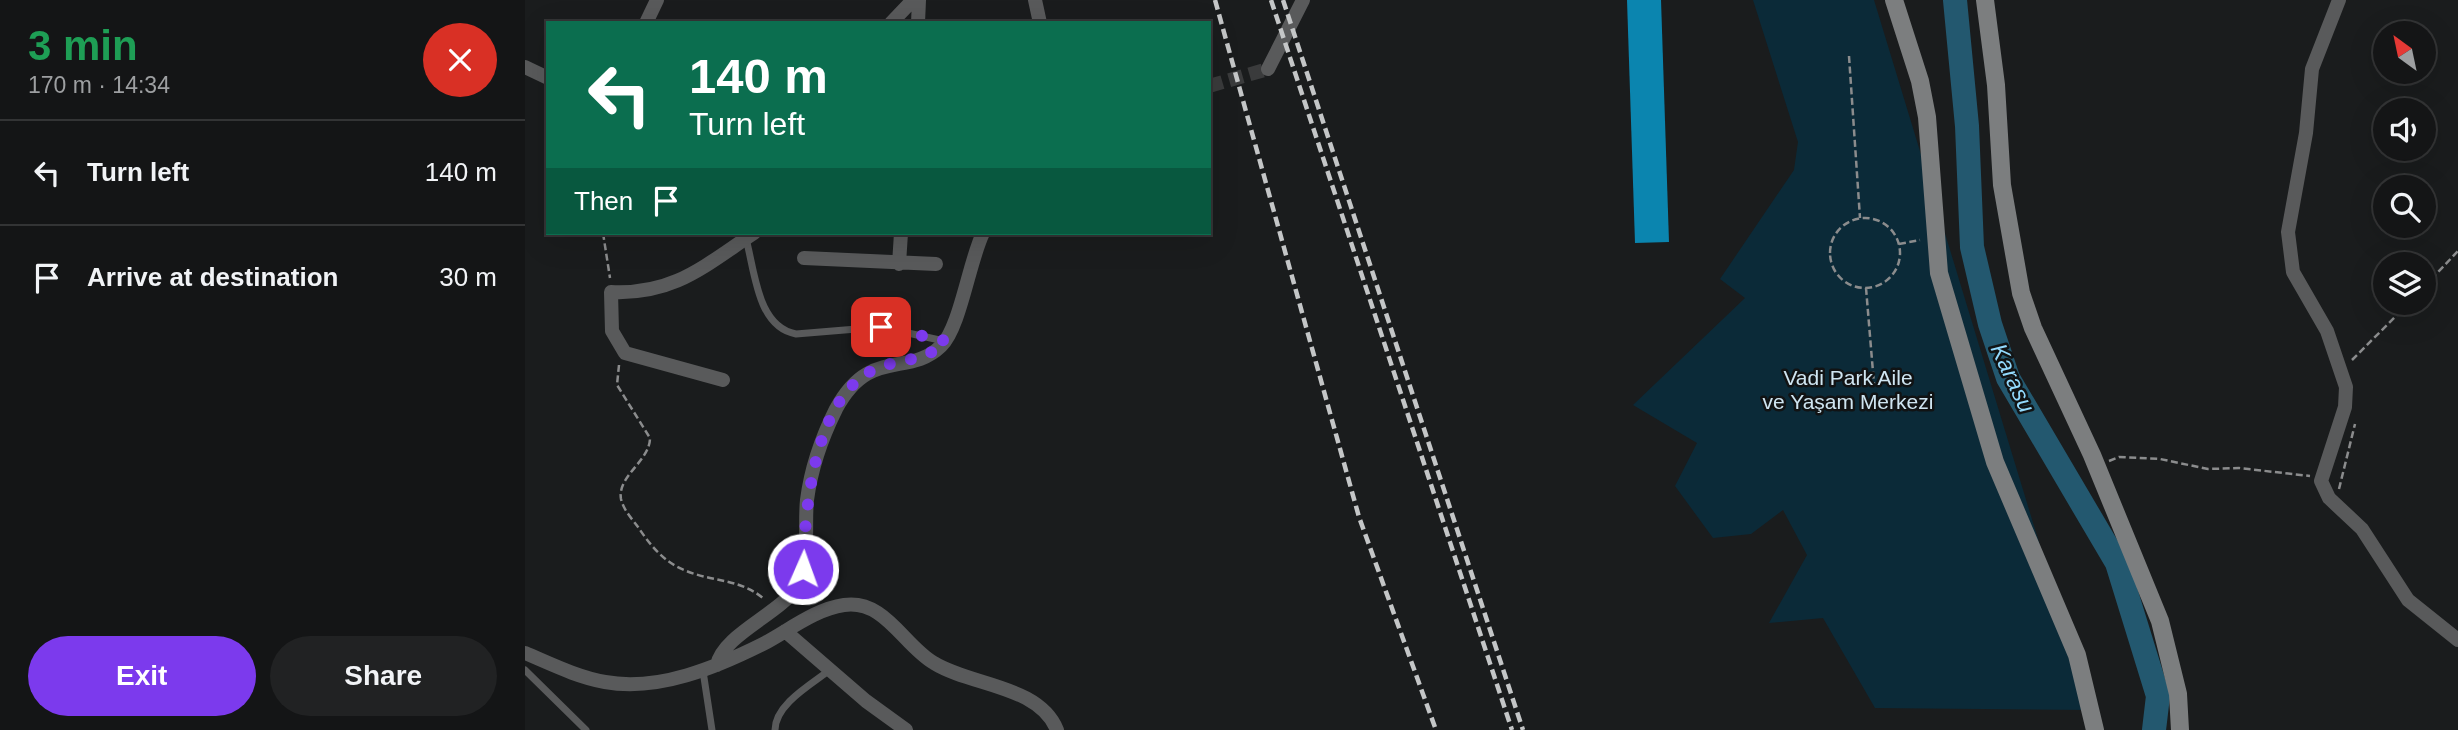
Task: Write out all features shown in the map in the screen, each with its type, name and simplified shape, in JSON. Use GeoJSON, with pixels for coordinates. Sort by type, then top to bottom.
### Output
{"type":"FeatureCollection","features":[{"type":"Feature","properties":{"kind":"street"},"geometry":{"type":"LineString","coordinates":[[647,21],[657,0]]}},
{"type":"Feature","properties":{"kind":"street"},"geometry":{"type":"LineString","coordinates":[[893,21],[913,0]]}},
{"type":"Feature","properties":{"kind":"street"},"geometry":{"type":"LineString","coordinates":[[918,21],[919,0]]}},
{"type":"Feature","properties":{"kind":"street"},"geometry":{"type":"LineString","coordinates":[[1035,0],[1040,21]]}},
{"type":"Feature","properties":{"kind":"street"},"geometry":{"type":"LineString","coordinates":[[1268,69],[1303,0]]}},
{"type":"Feature","properties":{"kind":"street"},"geometry":{"type":"LineString","coordinates":[[1894,0],[1920,81],[1927,117],[1938,272],[1995,462],[2077,655],[2095,730]]}},
{"type":"Feature","properties":{"kind":"street"},"geometry":{"type":"LineString","coordinates":[[1985,0],[1996,85],[2002,184],[2021,293],[2032,328],[2096,465],[2160,621],[2178,694],[2180,730]]}},
{"type":"Feature","properties":{"kind":"street"},"geometry":{"type":"LineString","coordinates":[[2339,0],[2312,69],[2306,133],[2288,232],[2293,272],[2327,331],[2346,387],[2345,407],[2321,481],[2329,498],[2362,529],[2408,600],[2458,640]]}},
{"type":"Feature","properties":{"kind":"street"},"geometry":{"type":"LineString","coordinates":[[525,67],[546,77]]}},
{"type":"Feature","properties":{"kind":"street"},"geometry":{"type":"LineString","coordinates":[[899,264],[901,235]]}},
{"type":"Feature","properties":{"kind":"street"},"geometry":{"type":"LineString","coordinates":[[710,667],[724,650],[787,598],[800,580],[812,475],[828,427],[848,389],[874,369],[924,357],[946,341],[961,300],[971,260],[982,235]]}},
{"type":"Feature","properties":{"kind":"street"},"geometry":{"type":"LineString","coordinates":[[723,380],[625,353],[612,331],[611,292],[641,293],[667,286],[750,236]]}},
{"type":"Feature","properties":{"kind":"street"},"geometry":{"type":"LineString","coordinates":[[804,258],[936,264]]}},
{"type":"Feature","properties":{"kind":"street"},"geometry":{"type":"LineString","coordinates":[[525,653],[586,678],[608,683],[651,682],[710,667],[831,608],[843,605],[865,606],[876,610],[932,662],[1028,699],[1048,714],[1057,730]]}},
{"type":"Feature","properties":{"kind":"street"},"geometry":{"type":"LineString","coordinates":[[785,631],[866,701],[906,730]]}},
{"type":"Feature","properties":{"kind":"lane"},"geometry":{"type":"LineString","coordinates":[[750,236],[766,311],[773,323],[784,331],[796,334],[881,327],[946,341]]}},
{"type":"Feature","properties":{"kind":"lane"},"geometry":{"type":"LineString","coordinates":[[710,667],[712,730]]}},
{"type":"Feature","properties":{"kind":"lane"},"geometry":{"type":"LineString","coordinates":[[775,730],[776,719],[783,708],[831,668]]}},
{"type":"Feature","properties":{"kind":"lane"},"geometry":{"type":"LineString","coordinates":[[525,670],[586,730]]}},
{"type":"Feature","properties":{"kind":"path"},"geometry":{"type":"LineString","coordinates":[[1849,56],[1860,218]]}},
{"type":"Feature","properties":{"kind":"path"},"geometry":{"type":"LineString","coordinates":[[1860,218],[1883,222],[1892,229],[1899,244],[1899,263],[1894,273],[1886,282],[1867,288],[1852,286],[1842,280],[1830,261],[1829,249],[1839,228],[1860,218]]}},
{"type":"Feature","properties":{"kind":"path"},"geometry":{"type":"LineString","coordinates":[[603,235],[611,292]]}},
{"type":"Feature","properties":{"kind":"path"},"geometry":{"type":"LineString","coordinates":[[1899,244],[1935,237]]}},
{"type":"Feature","properties":{"kind":"path"},"geometry":{"type":"LineString","coordinates":[[2436,274],[2458,251]]}},
{"type":"Feature","properties":{"kind":"path"},"geometry":{"type":"LineString","coordinates":[[1867,288],[1874,384]]}},
{"type":"Feature","properties":{"kind":"path"},"geometry":{"type":"LineString","coordinates":[[625,353],[617,370],[617,385],[632,414],[648,432],[650,443],[624,485],[621,499],[624,507],[649,542],[670,562],[685,571],[749,588],[774,609]]}},
{"type":"Feature","properties":{"kind":"path"},"geometry":{"type":"LineString","coordinates":[[2096,465],[2119,457],[2160,459],[2208,469],[2303,473],[2321,481]]}},
{"type":"Feature","properties":{"kind":"green space","name":"Vadi Park Aile ve Yaşam Merkezi"},"geometry":{"type":"Polygon","coordinates":[[[1753,0],[1874,0],[2090,710],[1875,708],[1823,618],[1769,623],[1807,555],[1783,510],[1751,534],[1713,538],[1675,486],[1697,443],[1633,405],[1745,298],[1720,279],[1794,170],[1798,142],[1753,0]]]}},
{"type":"Feature","properties":{"kind":"building"},"geometry":{"type":"Polygon","coordinates":[[[1627,0],[1661,0],[1669,242],[1635,243],[1627,0]]]}},
{"type":"Feature","properties":{"kind":"waterway","name":"Karasu"},"geometry":{"type":"LineString","coordinates":[[1955,0],[1967,126],[1972,247],[1990,324],[2008,378],[2117,563],[2158,696],[2154,730]]}},
{"type":"Feature","properties":{"kind":"tunnel"},"geometry":{"type":"LineString","coordinates":[[1211,85],[1268,69]]}},
{"type":"Feature","properties":{"kind":"railway"},"geometry":{"type":"LineString","coordinates":[[1215,0],[1359,517],[1436,730]]}},
{"type":"Feature","properties":{"kind":"railway"},"geometry":{"type":"LineString","coordinates":[[1271,0],[1512,730]]}},
{"type":"Feature","properties":{"kind":"railway"},"geometry":{"type":"LineString","coordinates":[[1283,0],[1523,730]]}},
{"type":"Feature","properties":{"kind":"route"},"geometry":{"type":"LineString","coordinates":[[803,569],[805,520],[812,475],[828,427],[848,389],[874,369],[924,357],[946,341],[881,327]]}}]}
